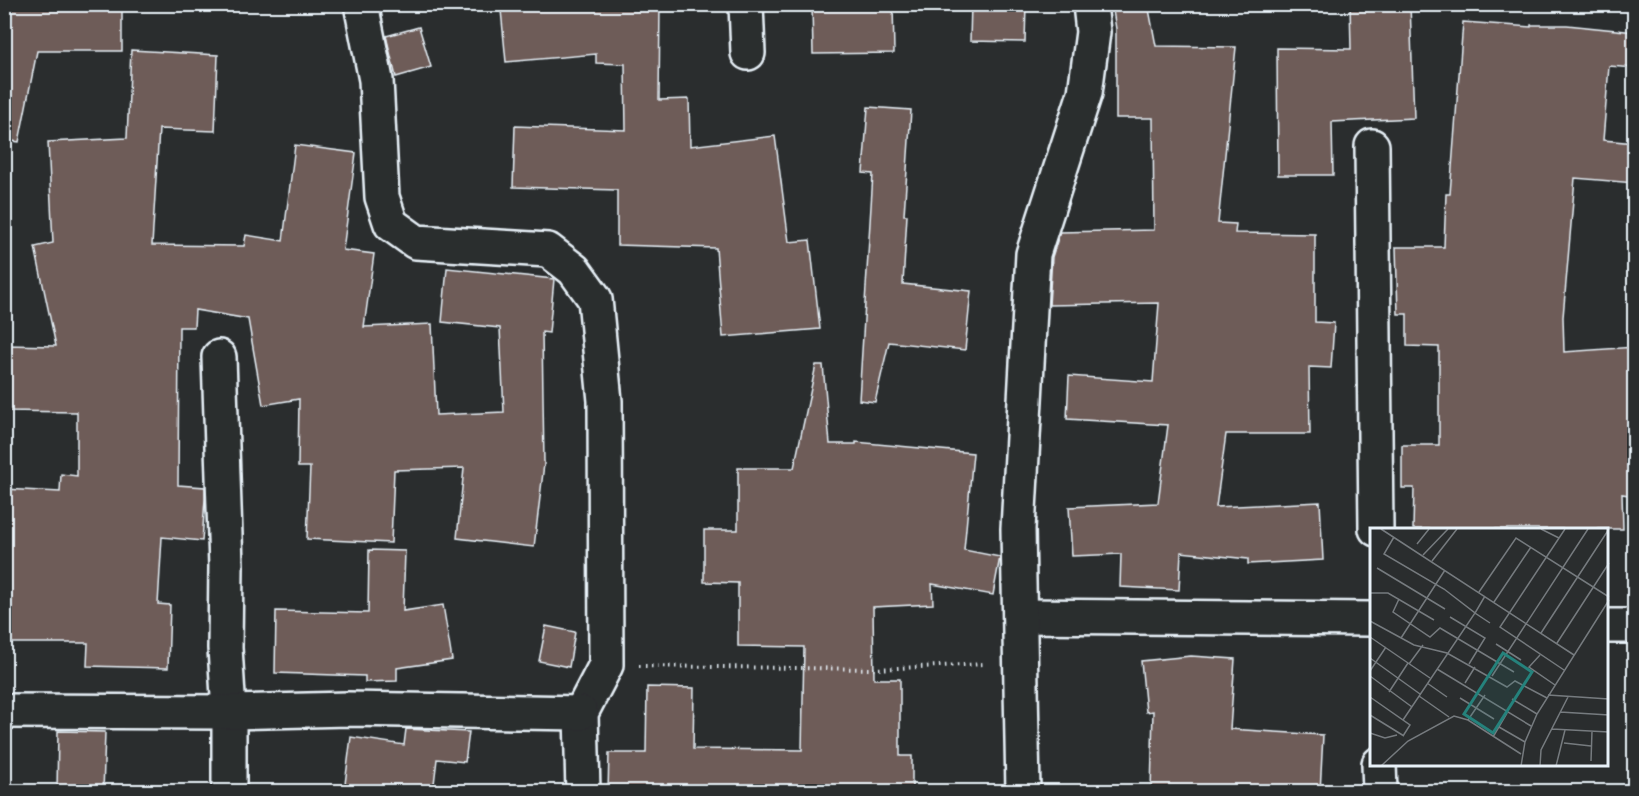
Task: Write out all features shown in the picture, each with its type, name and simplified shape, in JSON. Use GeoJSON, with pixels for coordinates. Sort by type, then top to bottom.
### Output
{"type":"FeatureCollection","features":[{"type":"Feature","properties":{"kind":"street"},"geometry":{"type":"LineString","coordinates":[[361,4],[376,80],[382,197],[391,224],[416,242],[548,250],[574,270],[595,299],[605,401],[606,665],[580,713],[583,792]]}},
{"type":"Feature","properties":{"kind":"street"},"geometry":{"type":"LineString","coordinates":[[746,4],[748,53]]}},
{"type":"Feature","properties":{"kind":"street"},"geometry":{"type":"LineString","coordinates":[[1023,792],[1018,529],[1033,254],[1085,93],[1093,32],[1090,4]]}},
{"type":"Feature","properties":{"kind":"street"},"geometry":{"type":"LineString","coordinates":[[1372,146],[1376,528]]}},
{"type":"Feature","properties":{"kind":"street"},"geometry":{"type":"LineString","coordinates":[[219,357],[226,566],[225,648],[229,712],[229,792]]}},
{"type":"Feature","properties":{"kind":"street"},"geometry":{"type":"LineString","coordinates":[[1020,616],[1370,619]]}},
{"type":"Feature","properties":{"kind":"street"},"geometry":{"type":"LineString","coordinates":[[1609,626],[1635,627]]}},
{"type":"Feature","properties":{"kind":"street"},"geometry":{"type":"LineString","coordinates":[[4,711],[229,712],[348,709],[580,713]]}},
{"type":"Feature","properties":{"kind":"street"},"geometry":{"type":"LineString","coordinates":[[1379,766],[1380,792]]}},
{"type":"Feature","properties":{"kind":"path"},"geometry":{"type":"LineString","coordinates":[[606,665],[875,669],[1022,662]]}},
{"type":"Feature","properties":{"kind":"building"},"geometry":{"type":"Polygon","coordinates":[[[5,4],[122,4],[122,51],[37,51],[19,142],[5,140],[5,4]]]}},
{"type":"Feature","properties":{"kind":"building"},"geometry":{"type":"Polygon","coordinates":[[[560,4],[660,4],[659,100],[689,99],[690,146],[775,136],[789,242],[810,240],[820,329],[723,337],[716,248],[617,245],[617,190],[513,187],[515,126],[626,130],[625,64],[596,63],[596,54],[506,62],[501,10],[560,4]]]}},
{"type":"Feature","properties":{"kind":"building"},"geometry":{"type":"Polygon","coordinates":[[[812,4],[893,4],[894,53],[813,54],[812,4]]]}},
{"type":"Feature","properties":{"kind":"building"},"geometry":{"type":"Polygon","coordinates":[[[971,4],[1026,4],[1025,42],[970,41],[971,4]]]}},
{"type":"Feature","properties":{"kind":"building"},"geometry":{"type":"Polygon","coordinates":[[[1112,4],[1148,4],[1156,46],[1236,47],[1218,223],[1236,224],[1235,233],[1315,234],[1315,322],[1334,323],[1331,368],[1309,367],[1310,434],[1226,434],[1216,507],[1320,502],[1323,560],[1248,564],[1248,559],[1181,552],[1179,590],[1120,587],[1121,554],[1072,556],[1069,507],[1158,503],[1168,425],[1067,419],[1069,376],[1153,382],[1159,303],[1049,305],[1052,257],[1060,232],[1154,230],[1153,118],[1116,118],[1116,29],[1112,4]]]}},
{"type":"Feature","properties":{"kind":"building"},"geometry":{"type":"Polygon","coordinates":[[[1350,4],[1410,4],[1414,118],[1332,122],[1333,175],[1278,175],[1277,48],[1351,49],[1350,4]]]}},
{"type":"Feature","properties":{"kind":"building"},"geometry":{"type":"Polygon","coordinates":[[[1463,22],[1531,27],[1531,25],[1567,25],[1635,32],[1635,68],[1609,66],[1603,140],[1635,143],[1635,183],[1575,178],[1563,317],[1564,352],[1635,347],[1635,496],[1622,494],[1623,529],[1413,528],[1414,488],[1402,488],[1402,445],[1439,445],[1439,347],[1407,346],[1407,314],[1398,314],[1396,247],[1444,247],[1446,194],[1450,194],[1463,22]]]}},
{"type":"Feature","properties":{"kind":"building"},"geometry":{"type":"Polygon","coordinates":[[[419,27],[431,67],[396,77],[386,36],[419,27]]]}},
{"type":"Feature","properties":{"kind":"building"},"geometry":{"type":"Polygon","coordinates":[[[131,50],[218,55],[215,131],[159,129],[152,245],[244,246],[246,235],[283,241],[295,145],[356,153],[343,250],[374,254],[364,327],[432,324],[436,415],[504,412],[500,328],[442,322],[447,268],[554,279],[549,333],[542,332],[544,464],[534,547],[457,538],[464,468],[394,470],[391,543],[307,539],[310,467],[298,467],[299,399],[263,405],[248,319],[195,310],[194,327],[179,327],[178,485],[205,487],[202,541],[162,537],[158,604],[170,605],[168,668],[87,666],[88,643],[4,643],[4,489],[60,492],[61,474],[77,476],[77,412],[4,411],[4,345],[56,346],[35,247],[53,243],[48,142],[127,138],[131,50]]]}},
{"type":"Feature","properties":{"kind":"building"},"geometry":{"type":"Polygon","coordinates":[[[868,107],[911,110],[904,215],[907,215],[903,284],[971,291],[965,350],[889,342],[875,402],[859,400],[873,174],[863,173],[868,107]]]}},
{"type":"Feature","properties":{"kind":"building"},"geometry":{"type":"Polygon","coordinates":[[[816,365],[823,365],[830,444],[856,444],[856,442],[973,453],[964,550],[1000,557],[993,595],[932,584],[933,604],[873,607],[874,679],[900,679],[900,756],[912,756],[912,792],[608,792],[609,753],[646,753],[647,687],[694,688],[693,749],[802,750],[804,647],[738,646],[738,583],[704,582],[704,530],[738,530],[738,468],[794,468],[816,365]]]}},
{"type":"Feature","properties":{"kind":"building"},"geometry":{"type":"Polygon","coordinates":[[[369,550],[405,551],[403,611],[443,605],[452,660],[397,668],[397,681],[365,682],[365,676],[275,673],[276,611],[368,613],[369,550]]]}},
{"type":"Feature","properties":{"kind":"building"},"geometry":{"type":"Polygon","coordinates":[[[546,626],[575,632],[569,667],[539,661],[546,626]]]}},
{"type":"Feature","properties":{"kind":"building"},"geometry":{"type":"Polygon","coordinates":[[[1191,656],[1235,659],[1230,729],[1323,735],[1320,792],[1151,792],[1153,711],[1146,712],[1141,661],[1191,656]]]}},
{"type":"Feature","properties":{"kind":"building"},"geometry":{"type":"Polygon","coordinates":[[[406,729],[469,732],[465,762],[437,759],[433,792],[344,792],[351,737],[404,745],[406,729]]]}},
{"type":"Feature","properties":{"kind":"building"},"geometry":{"type":"Polygon","coordinates":[[[58,731],[105,732],[103,792],[57,792],[58,731]]]}}]}
